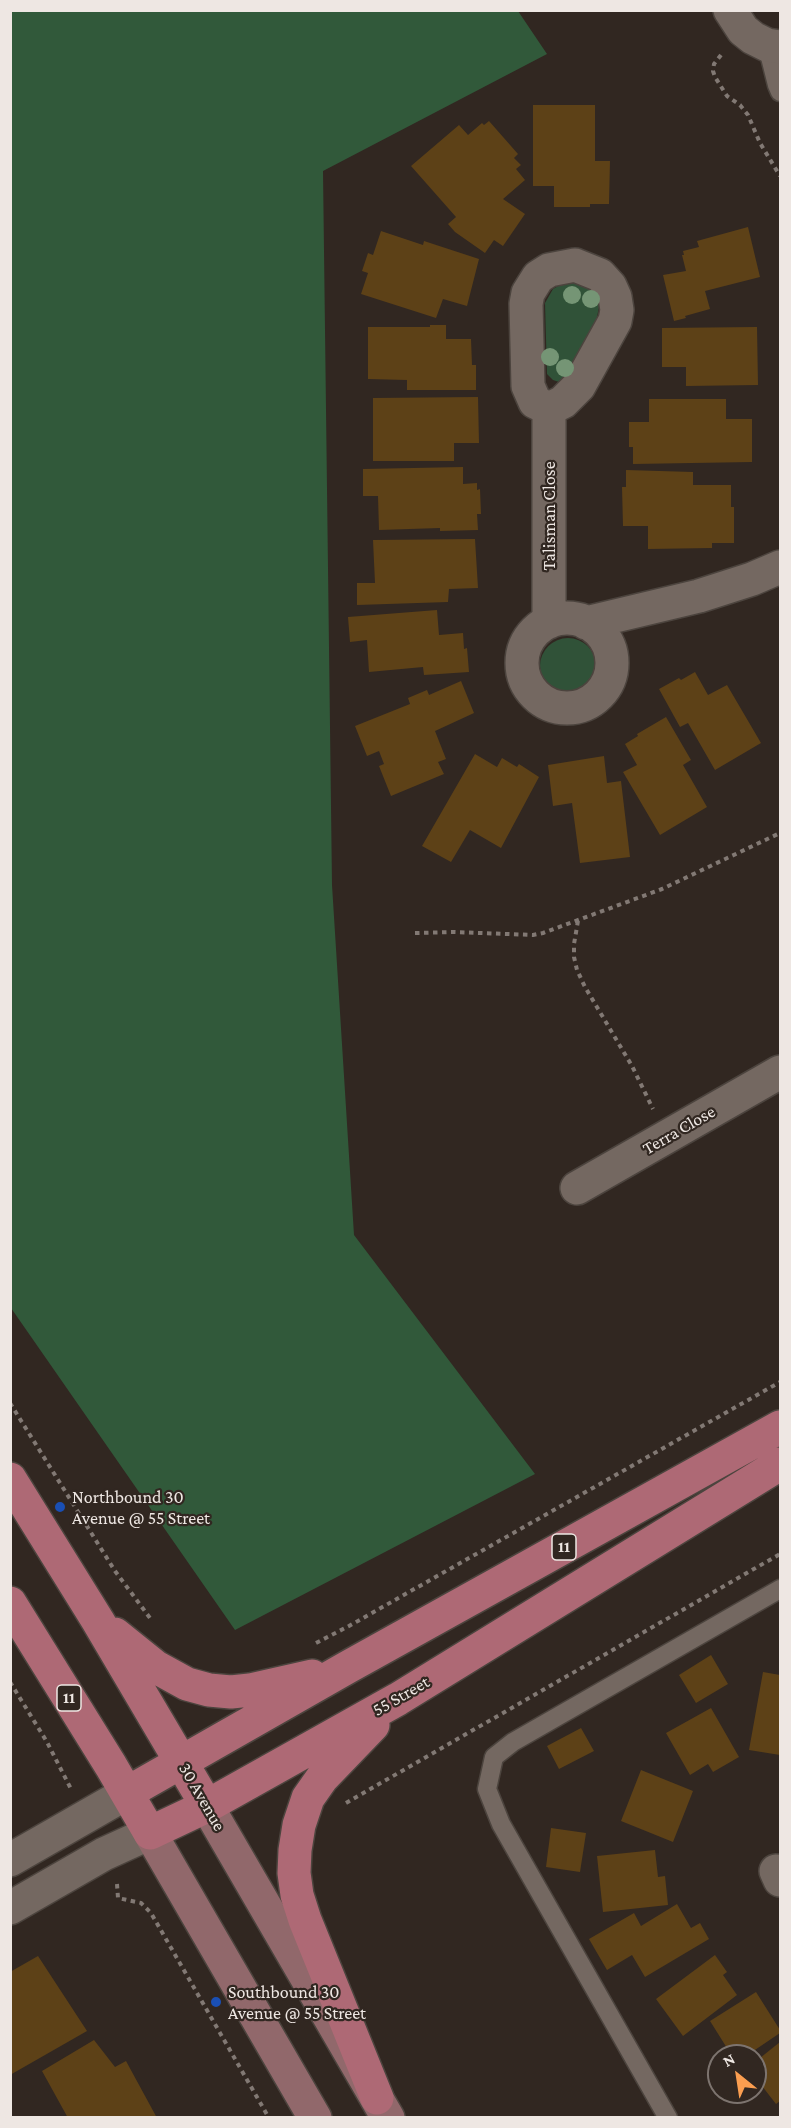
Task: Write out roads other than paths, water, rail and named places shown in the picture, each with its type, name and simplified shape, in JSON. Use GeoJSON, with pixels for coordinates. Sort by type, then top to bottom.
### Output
{"type":"FeatureCollection","features":[{"type":"Feature","properties":{"kind":"main road","name":"11"},"geometry":{"type":"LineString","coordinates":[[127,1793],[348,1667],[780,1427]]}},
{"type":"Feature","properties":{"kind":"main road","name":"55 Street"},"geometry":{"type":"LineString","coordinates":[[150,1833],[207,1806],[398,1699],[780,1464]]}},
{"type":"Feature","properties":{"kind":"main road","name":"30 Avenue"},"geometry":{"type":"LineString","coordinates":[[10,1479],[182,1762],[382,2108]]}},
{"type":"Feature","properties":{"kind":"main road","name":"11"},"geometry":{"type":"LineString","coordinates":[[10,1602],[150,1833]]}},
{"type":"Feature","properties":{"kind":"main road"},"geometry":{"type":"LineString","coordinates":[[98,1621],[156,1667],[187,1684],[208,1690],[231,1692],[250,1690],[348,1667]]}},
{"type":"Feature","properties":{"kind":"main road"},"geometry":{"type":"LineString","coordinates":[[382,2108],[305,1920],[297,1895],[294,1873],[299,1825],[308,1798],[322,1778],[398,1699]]}},
{"type":"Feature","properties":{"kind":"main road"},"geometry":{"type":"LineString","coordinates":[[150,1833],[315,2118]]}},
{"type":"Feature","properties":{"kind":"street"},"geometry":{"type":"LineString","coordinates":[[730,10],[743,30],[753,38],[774,46]]}},
{"type":"Feature","properties":{"kind":"street","name":"Talisman Close"},"geometry":{"type":"LineString","coordinates":[[549,409],[549,622]]}},
{"type":"Feature","properties":{"kind":"street"},"geometry":{"type":"LineString","coordinates":[[586,623],[699,596],[752,579],[780,567]]}},
{"type":"Feature","properties":{"kind":"street"},"geometry":{"type":"LineString","coordinates":[[574,619],[586,623],[599,632],[608,644],[612,659],[610,674],[604,688],[594,699],[581,706],[566,709],[550,705],[538,698],[528,686],[522,672],[522,657],[527,642],[536,630],[549,622],[574,619]]}},
{"type":"Feature","properties":{"kind":"street","name":"Terra Close"},"geometry":{"type":"LineString","coordinates":[[577,1188],[780,1072]]}},
{"type":"Feature","properties":{"kind":"street"},"geometry":{"type":"LineString","coordinates":[[10,1860],[127,1793]]}},
{"type":"Feature","properties":{"kind":"street","name":"55 Street"},"geometry":{"type":"LineString","coordinates":[[10,1908],[104,1854],[150,1833]]}},
{"type":"Feature","properties":{"kind":"lane"},"geometry":{"type":"LineString","coordinates":[[774,46],[777,85],[780,92]]}},
{"type":"Feature","properties":{"kind":"lane"},"geometry":{"type":"LineString","coordinates":[[668,2118],[501,1824],[487,1789],[494,1757],[513,1742],[780,1589]]}},
{"type":"Feature","properties":{"kind":"place","name":"Northbound 30 Avenue @ 55 Street"},"geometry":{"type":"Point","coordinates":[60,1507]}},
{"type":"Feature","properties":{"kind":"place","name":"Southbound 30 Avenue @ 55 Street"},"geometry":{"type":"Point","coordinates":[216,2002]}}]}
